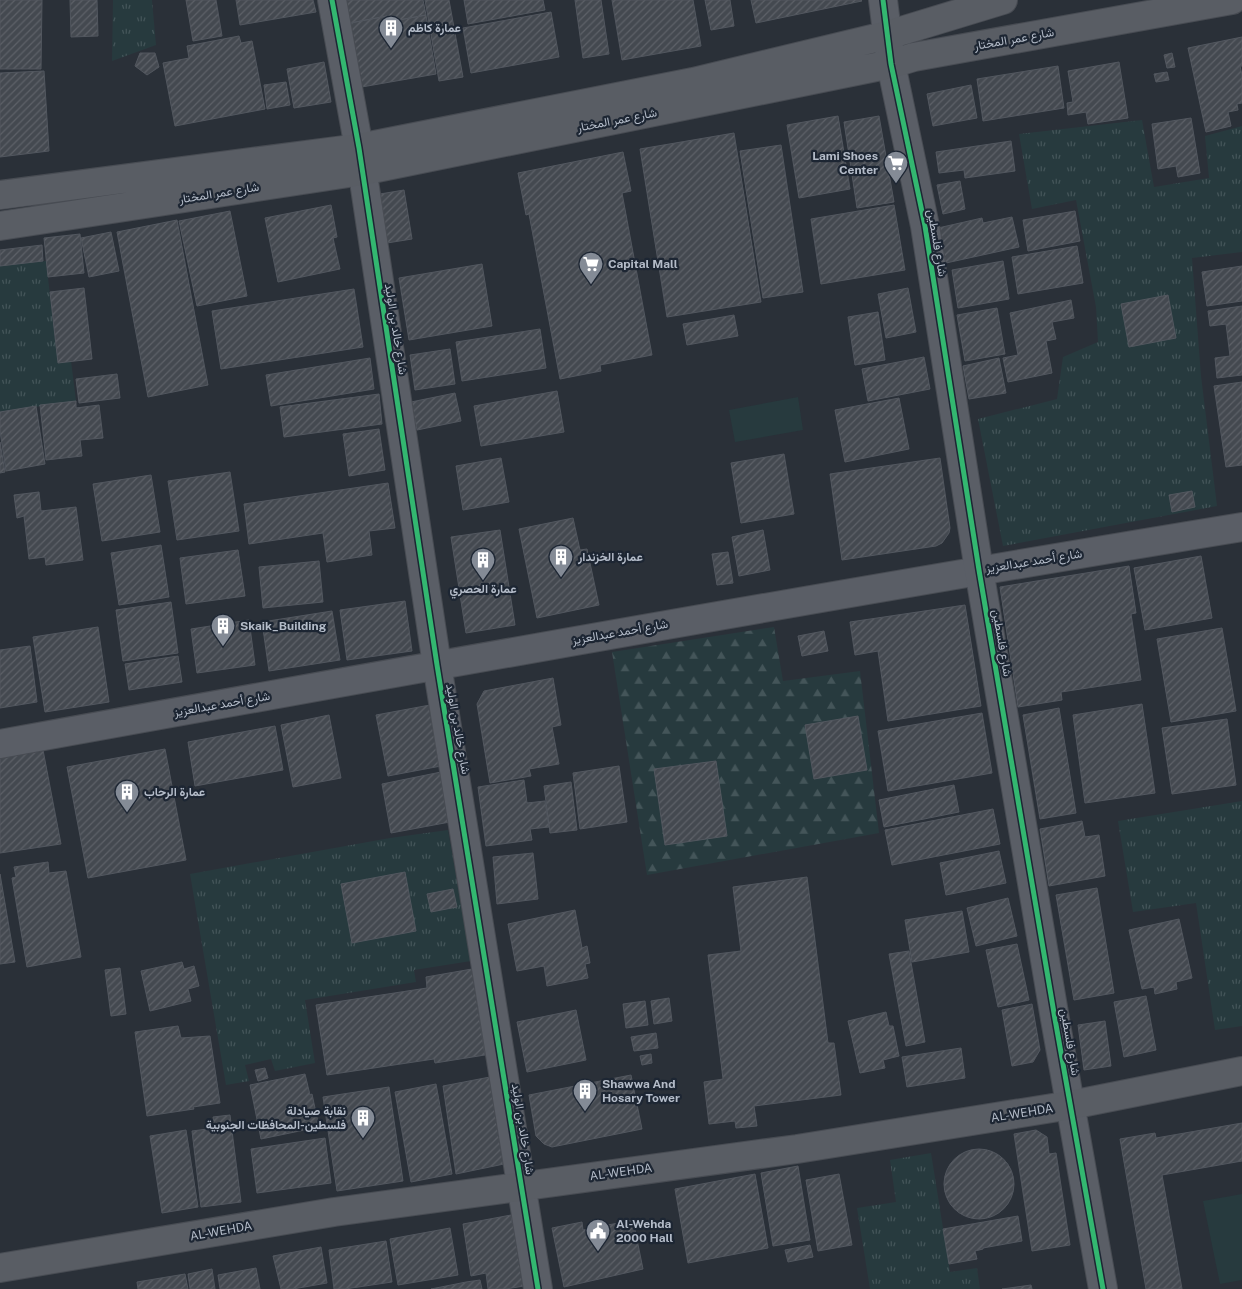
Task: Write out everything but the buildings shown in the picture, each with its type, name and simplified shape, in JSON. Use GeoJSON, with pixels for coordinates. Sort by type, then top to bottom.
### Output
{"type":"FeatureCollection","features":[{"type":"Feature","properties":{"kind":"main road","name":"شارع عمر المختار"},"geometry":{"type":"LineString","coordinates":[[0,195],[360,160],[888,36],[1003,0]]}},
{"type":"Feature","properties":{"kind":"main road","name":"شارع عمر المختار"},"geometry":{"type":"LineString","coordinates":[[0,226],[891,64],[914,57],[1200,2],[1232,0]]}},
{"type":"Feature","properties":{"kind":"main road","name":"AL-WEHDA"},"geometry":{"type":"LineString","coordinates":[[0,1268],[334,1212],[796,1149],[1071,1105],[1242,1070]]}},
{"type":"Feature","properties":{"kind":"street","name":"شارع خالد بن الوليد"},"geometry":{"type":"LineString","coordinates":[[332,0],[360,160],[437,665],[538,1289]]}},
{"type":"Feature","properties":{"kind":"street","name":"شارع فلسطين"},"geometry":{"type":"LineString","coordinates":[[883,0],[891,64],[925,226],[979,570],[1103,1289]]}},
{"type":"Feature","properties":{"kind":"street","name":"شارع أحمد عبدالعزيز"},"geometry":{"type":"LineString","coordinates":[[0,744],[979,570],[1242,527]]}},
{"type":"Feature","properties":{"kind":"green space"},"geometry":{"type":"Polygon","coordinates":[[[113,0],[152,0],[156,45],[112,61],[113,0]]]}},
{"type":"Feature","properties":{"kind":"green space"},"geometry":{"type":"Polygon","coordinates":[[[1142,120],[1154,187],[1209,178],[1205,136],[1242,126],[1242,252],[1192,258],[1201,376],[1217,506],[1003,546],[978,419],[1057,399],[1063,357],[1098,342],[1096,307],[1076,200],[1032,209],[1019,134],[1142,120]]]}},
{"type":"Feature","properties":{"kind":"green space"},"geometry":{"type":"Polygon","coordinates":[[[46,261],[58,363],[71,361],[76,401],[0,412],[0,266],[46,261]]]}},
{"type":"Feature","properties":{"kind":"green space"},"geometry":{"type":"Polygon","coordinates":[[[798,397],[803,430],[735,442],[729,410],[798,397]]]}},
{"type":"Feature","properties":{"kind":"green space"},"geometry":{"type":"Polygon","coordinates":[[[774,627],[783,681],[860,671],[879,833],[647,875],[612,652],[774,627]]]}},
{"type":"Feature","properties":{"kind":"green space"},"geometry":{"type":"Polygon","coordinates":[[[1242,801],[1242,1026],[1215,1030],[1196,903],[1133,912],[1118,821],[1242,801]]]}},
{"type":"Feature","properties":{"kind":"green space"},"geometry":{"type":"Polygon","coordinates":[[[448,830],[471,961],[414,970],[416,982],[305,1000],[315,1063],[275,1071],[271,1059],[245,1065],[249,1081],[226,1085],[190,874],[390,838],[448,830]]]}},
{"type":"Feature","properties":{"kind":"green space"},"geometry":{"type":"Polygon","coordinates":[[[931,1153],[950,1272],[977,1268],[980,1289],[870,1289],[857,1208],[896,1202],[890,1160],[931,1153]]]}},
{"type":"Feature","properties":{"kind":"green space"},"geometry":{"type":"Polygon","coordinates":[[[1242,1194],[1242,1280],[1220,1284],[1203,1201],[1242,1194]]]}},
{"type":"Feature","properties":{"kind":"cycle path"},"geometry":{"type":"LineString","coordinates":[[332,0],[359,148],[437,665],[538,1289]]}},
{"type":"Feature","properties":{"kind":"cycle path"},"geometry":{"type":"LineString","coordinates":[[883,0],[891,64],[925,226],[979,570],[1103,1289]]}},
{"type":"Feature","properties":{"kind":"place","name":"عمارة كاظم"},"geometry":{"type":"Point","coordinates":[391,49]}},
{"type":"Feature","properties":{"kind":"place","name":"Lami Shoes Center"},"geometry":{"type":"Point","coordinates":[896,184]}},
{"type":"Feature","properties":{"kind":"place","name":"Capital Mall"},"geometry":{"type":"Point","coordinates":[591,285]}},
{"type":"Feature","properties":{"kind":"place","name":"عمارة الخزندار"},"geometry":{"type":"Point","coordinates":[561,578]}},
{"type":"Feature","properties":{"kind":"place","name":"عمارة الحصري"},"geometry":{"type":"Point","coordinates":[483,581]}},
{"type":"Feature","properties":{"kind":"place","name":"Skaik_Building"},"geometry":{"type":"Point","coordinates":[223,647]}},
{"type":"Feature","properties":{"kind":"place","name":"عمارة الرحاب"},"geometry":{"type":"Point","coordinates":[127,813]}},
{"type":"Feature","properties":{"kind":"place","name":"Shawwa And Hosary Tower"},"geometry":{"type":"Point","coordinates":[585,1112]}},
{"type":"Feature","properties":{"kind":"place","name":"نقابة صيادلة فلسطين-المحافظات الجنوبية"},"geometry":{"type":"Point","coordinates":[363,1139]}},
{"type":"Feature","properties":{"kind":"place","name":"Al-Wehda 2000 Hall"},"geometry":{"type":"Point","coordinates":[598,1252]}}]}
